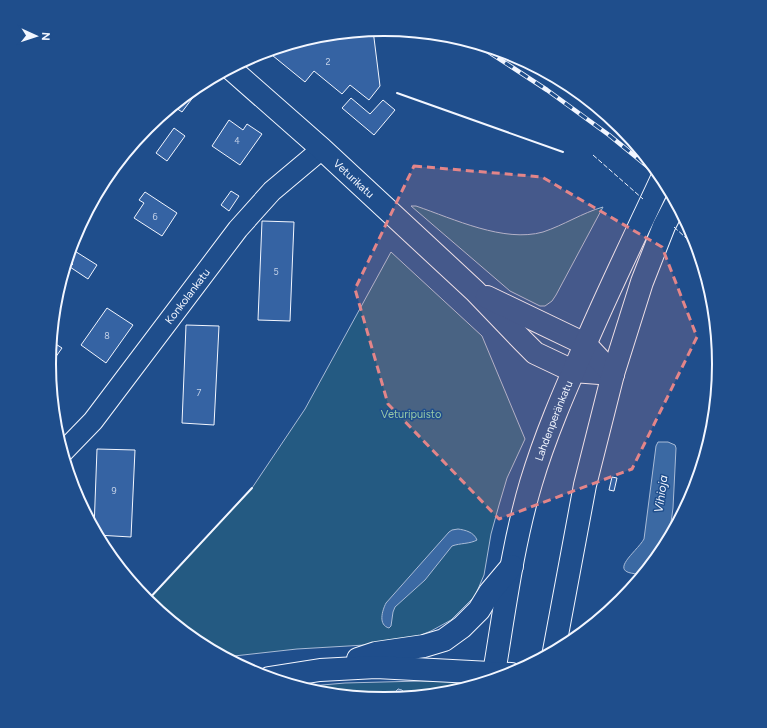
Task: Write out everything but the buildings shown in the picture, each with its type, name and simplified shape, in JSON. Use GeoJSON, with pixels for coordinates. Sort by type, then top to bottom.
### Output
{"type":"FeatureCollection","features":[{"type":"Feature","properties":{"kind":"main road","name":"Veturikatu"},"geometry":{"type":"LineString","coordinates":[[234,72],[322,149],[475,291],[535,353],[573,371],[613,374]]}},
{"type":"Feature","properties":{"kind":"main road","name":"Lahdenperänkatu"},"geometry":{"type":"LineString","coordinates":[[500,671],[512,566],[531,484],[545,442],[573,371],[658,186]]}},
{"type":"Feature","properties":{"kind":"main road"},"geometry":{"type":"LineString","coordinates":[[555,643],[585,485],[613,374],[642,282],[664,226],[673,209]]}},
{"type":"Feature","properties":{"kind":"main road","name":"Veturikatu"},"geometry":{"type":"LineString","coordinates":[[475,291],[585,344],[613,374]]}},
{"type":"Feature","properties":{"kind":"main road"},"geometry":{"type":"LineString","coordinates":[[320,670],[376,653],[424,646],[444,640],[462,627],[479,610],[490,592],[512,566]]}},
{"type":"Feature","properties":{"kind":"main road"},"geometry":{"type":"LineString","coordinates":[[282,676],[320,670],[376,667],[488,675]]}},
{"type":"Feature","properties":{"kind":"street","name":"Konkolankatu"},"geometry":{"type":"LineString","coordinates":[[67,448],[93,421],[238,229],[272,191],[322,149]]}},
{"type":"Feature","properties":{"kind":"highlighted area"},"geometry":{"type":"Polygon","coordinates":[[[414,166],[542,177],[662,247],[697,337],[632,469],[499,519],[388,404],[355,289],[414,166]]]}},
{"type":"Feature","properties":{"kind":"green space"},"geometry":{"type":"Polygon","coordinates":[[[411,206],[416,206],[479,228],[496,232],[528,235],[543,232],[603,207],[556,295],[552,301],[545,306],[540,306],[510,291],[411,206]]]}},
{"type":"Feature","properties":{"kind":"green space","name":"Veturipuisto"},"geometry":{"type":"Polygon","coordinates":[[[391,252],[482,336],[525,439],[507,478],[491,534],[484,575],[475,596],[451,620],[431,631],[411,639],[382,644],[297,649],[234,656],[201,637],[167,611],[152,596],[252,488],[305,409],[391,252]]]}},
{"type":"Feature","properties":{"kind":"green space"},"geometry":{"type":"Polygon","coordinates":[[[421,681],[465,682],[426,689],[402,691],[398,689],[396,691],[384,692],[341,689],[317,685],[345,683],[421,681]]]}},
{"type":"Feature","properties":{"kind":"water","name":"Vihioja"},"geometry":{"type":"Polygon","coordinates":[[[658,442],[668,442],[675,445],[676,448],[671,522],[644,564],[636,573],[631,573],[625,570],[624,567],[630,556],[644,539],[656,446],[658,442]]]}},
{"type":"Feature","properties":{"kind":"water"},"geometry":{"type":"Polygon","coordinates":[[[458,529],[472,533],[477,540],[452,546],[425,580],[395,607],[391,626],[389,628],[383,624],[383,610],[386,603],[449,532],[458,529]]]}},
{"type":"Feature","properties":{"kind":"water"},"geometry":{"type":"Polygon","coordinates":[[[398,689],[403,691],[396,691],[398,689]]]}},
{"type":"Feature","properties":{"kind":"railway"},"geometry":{"type":"LineString","coordinates":[[492,54],[547,90],[609,135],[643,162]]}},
{"type":"Feature","properties":{"kind":"fence"},"geometry":{"type":"LineString","coordinates":[[593,155],[643,199]]}},
{"type":"Feature","properties":{"kind":"fence"},"geometry":{"type":"LineString","coordinates":[[674,227],[687,239]]}},
{"type":"Feature","properties":{"kind":"wall"},"geometry":{"type":"LineString","coordinates":[[397,93],[563,152]]}},
{"type":"Feature","properties":{"kind":"wall"},"geometry":{"type":"LineString","coordinates":[[152,596],[252,488]]}}]}
